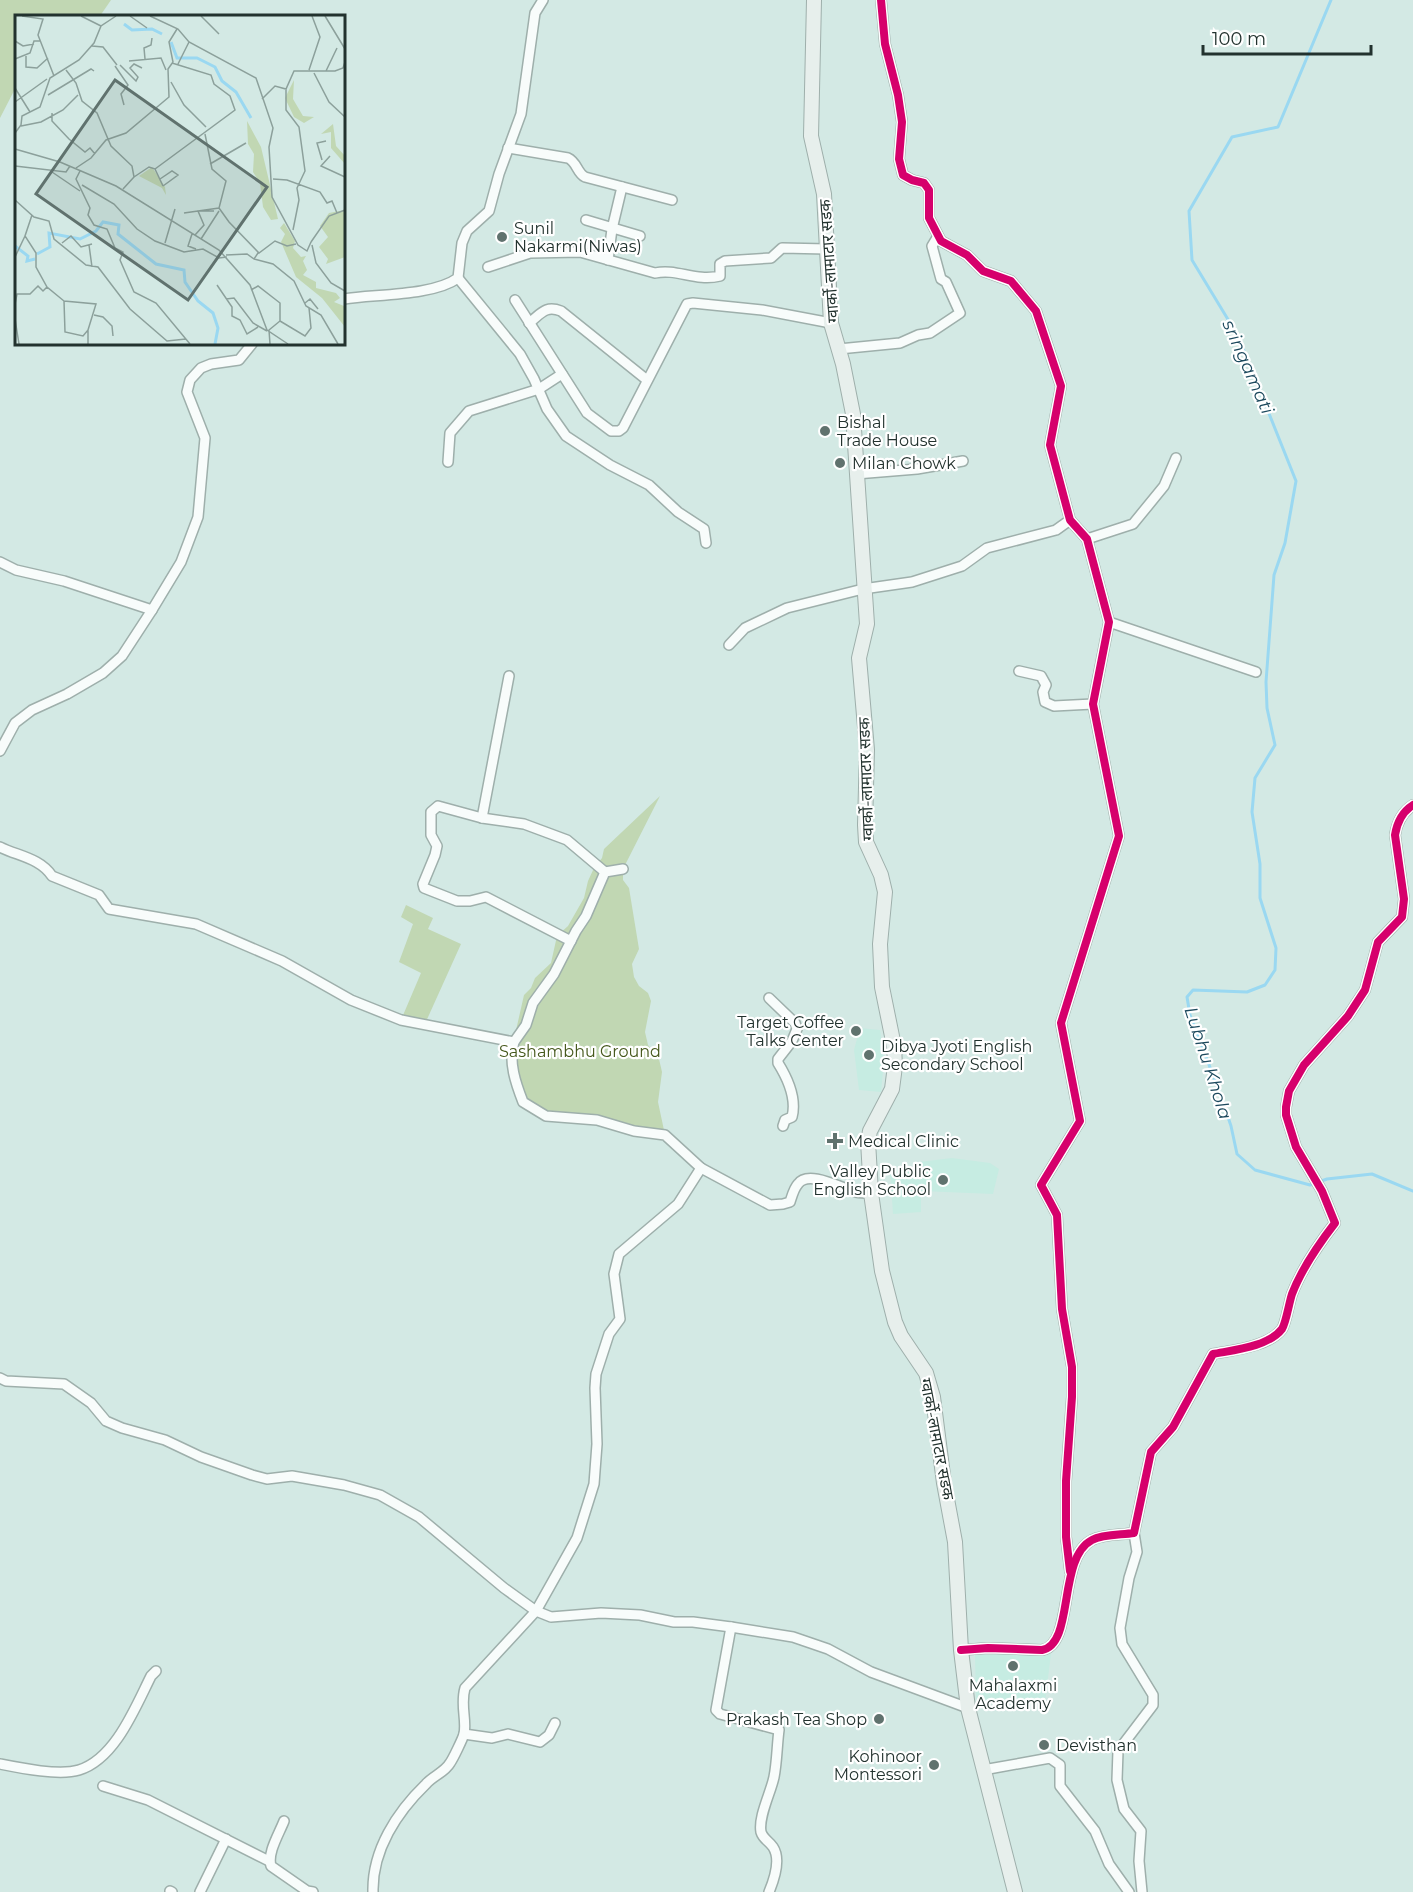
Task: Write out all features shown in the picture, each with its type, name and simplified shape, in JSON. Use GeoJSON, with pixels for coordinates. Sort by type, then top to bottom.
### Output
{"type":"FeatureCollection","features":[{"type":"Feature","properties":{"kind":"main road","name":"ग्वार्को-लामाटार सडक"},"geometry":{"type":"LineString","coordinates":[[814,0],[811,136],[824,194],[831,323],[853,414],[867,624],[859,658],[867,750],[866,842],[881,875],[885,892],[880,944],[882,987],[896,1066],[892,1089],[870,1131],[867,1142],[871,1193],[882,1271],[895,1322],[901,1336],[926,1373],[933,1397],[944,1483],[955,1542],[960,1650],[968,1708],[1015,1892]]}},
{"type":"Feature","properties":{"kind":"street"},"geometry":{"type":"LineString","coordinates":[[543,0],[535,13],[521,114],[508,148],[489,212],[467,231],[462,243],[458,278],[515,347],[547,409],[566,436],[610,465],[649,485],[678,512],[704,529],[706,543]]}},
{"type":"Feature","properties":{"kind":"street"},"geometry":{"type":"LineString","coordinates":[[881,0],[885,44],[898,95],[902,122],[899,159],[903,175],[924,183],[929,190],[928,216],[941,241],[967,255],[983,271],[1011,281],[1036,311],[1061,386],[1050,445],[1070,520],[1087,539],[1109,622],[1093,704],[1119,836],[1061,1023],[1080,1121],[1041,1185],[1057,1215],[1062,1310],[1072,1367],[1066,1481],[1066,1537],[1070,1571],[1066,1601],[1058,1634],[1048,1649],[960,1650]]}},
{"type":"Feature","properties":{"kind":"street"},"geometry":{"type":"LineString","coordinates":[[508,148],[568,158],[572,160],[580,175],[672,200]]}},
{"type":"Feature","properties":{"kind":"street"},"geometry":{"type":"LineString","coordinates":[[608,260],[612,229],[622,187]]}},
{"type":"Feature","properties":{"kind":"street"},"geometry":{"type":"LineString","coordinates":[[586,220],[640,236]]}},
{"type":"Feature","properties":{"kind":"street"},"geometry":{"type":"LineString","coordinates":[[839,349],[900,343],[918,335],[930,333],[960,313],[946,282],[941,279],[932,246],[938,236]]}},
{"type":"Feature","properties":{"kind":"street"},"geometry":{"type":"LineString","coordinates":[[488,267],[530,253],[580,252],[655,273],[664,270],[698,279],[720,276],[720,264],[725,261],[771,258],[782,248],[827,249]]}},
{"type":"Feature","properties":{"kind":"street"},"geometry":{"type":"LineString","coordinates":[[345,298],[426,291],[441,287],[458,278]]}},
{"type":"Feature","properties":{"kind":"street"},"geometry":{"type":"LineString","coordinates":[[515,300],[587,413],[611,431],[619,431],[623,428],[687,304],[762,310],[831,323]]}},
{"type":"Feature","properties":{"kind":"street"},"geometry":{"type":"LineString","coordinates":[[529,323],[547,309],[561,311],[646,380]]}},
{"type":"Feature","properties":{"kind":"street"},"geometry":{"type":"LineString","coordinates":[[0,751],[15,723],[32,710],[67,694],[103,673],[122,656],[152,610],[181,562],[198,518],[205,438],[187,392],[190,380],[201,368],[211,364],[239,360],[251,345]]}},
{"type":"Feature","properties":{"kind":"street"},"geometry":{"type":"LineString","coordinates":[[448,462],[450,433],[469,411],[538,389],[562,374]]}},
{"type":"Feature","properties":{"kind":"street"},"geometry":{"type":"LineString","coordinates":[[1087,539],[1132,524],[1164,486],[1176,458]]}},
{"type":"Feature","properties":{"kind":"street"},"geometry":{"type":"LineString","coordinates":[[856,474],[917,469],[963,461]]}},
{"type":"Feature","properties":{"kind":"street"},"geometry":{"type":"LineString","coordinates":[[729,645],[745,628],[787,608],[863,589],[912,582],[946,572],[962,566],[987,548],[1056,530],[1070,520]]}},
{"type":"Feature","properties":{"kind":"street"},"geometry":{"type":"LineString","coordinates":[[0,562],[16,570],[64,581],[152,610]]}},
{"type":"Feature","properties":{"kind":"street"},"geometry":{"type":"LineString","coordinates":[[1109,622],[1256,672]]}},
{"type":"Feature","properties":{"kind":"street"},"geometry":{"type":"LineString","coordinates":[[1019,671],[1041,676],[1046,685],[1043,692],[1045,702],[1054,706],[1093,704]]}},
{"type":"Feature","properties":{"kind":"street"},"geometry":{"type":"LineString","coordinates":[[482,818],[509,676]]}},
{"type":"Feature","properties":{"kind":"street"},"geometry":{"type":"LineString","coordinates":[[1142,1892],[1139,1860],[1141,1831],[1124,1809],[1117,1780],[1118,1751],[1153,1705],[1153,1695],[1122,1644],[1120,1628],[1129,1578],[1137,1552],[1134,1533],[1151,1452],[1173,1427],[1213,1354],[1246,1348],[1266,1341],[1282,1329],[1286,1312],[1314,1251],[1335,1223],[1315,1177],[1296,1147],[1286,1115],[1289,1091],[1304,1065],[1348,1016],[1365,990],[1378,942],[1402,917],[1404,899],[1395,835],[1396,825],[1402,814],[1413,805]]}},
{"type":"Feature","properties":{"kind":"street"},"geometry":{"type":"LineString","coordinates":[[571,941],[486,897],[457,901],[424,888],[423,884],[437,846],[431,835],[431,812],[438,806],[482,818],[524,824],[567,840],[605,872],[623,869]]}},
{"type":"Feature","properties":{"kind":"street"},"geometry":{"type":"LineString","coordinates":[[0,847],[39,863],[48,869],[52,876],[99,895],[108,909],[196,924],[280,960],[351,1000],[401,1020],[513,1042]]}},
{"type":"Feature","properties":{"kind":"street"},"geometry":{"type":"LineString","coordinates":[[605,872],[586,916],[554,974],[533,1003],[526,1025],[513,1042],[514,1073],[523,1102],[546,1116],[597,1120],[634,1131],[665,1135],[701,1168],[770,1204],[790,1202],[798,1184],[810,1178],[858,1192],[871,1193]]}},
{"type":"Feature","properties":{"kind":"street"},"geometry":{"type":"LineString","coordinates":[[769,998],[795,1023],[797,1029],[792,1041],[778,1059],[791,1087],[794,1111],[792,1118],[785,1120],[783,1126]]}},
{"type":"Feature","properties":{"kind":"street"},"geometry":{"type":"LineString","coordinates":[[373,1892],[374,1875],[381,1848],[400,1811],[427,1782],[449,1765],[464,1734],[462,1699],[465,1689],[536,1611],[577,1538],[594,1484],[597,1444],[596,1374],[609,1334],[620,1319],[614,1274],[620,1254],[678,1204],[701,1168]]}},
{"type":"Feature","properties":{"kind":"street"},"geometry":{"type":"LineString","coordinates":[[0,1378],[6,1381],[64,1384],[91,1403],[106,1421],[165,1440],[201,1457],[252,1475],[267,1479],[292,1476],[344,1485],[380,1495],[419,1517],[504,1588],[536,1611],[551,1617],[601,1613],[640,1615],[674,1622],[731,1627],[801,1640],[828,1649],[871,1672],[968,1708]]}},
{"type":"Feature","properties":{"kind":"street"},"geometry":{"type":"LineString","coordinates":[[1070,1571],[1085,1545],[1093,1539],[1134,1533]]}},
{"type":"Feature","properties":{"kind":"street"},"geometry":{"type":"LineString","coordinates":[[731,1627],[716,1710],[720,1714],[779,1730],[774,1778],[761,1830],[764,1838],[773,1847],[777,1858],[772,1884],[768,1892]]}},
{"type":"Feature","properties":{"kind":"street"},"geometry":{"type":"LineString","coordinates":[[0,1764],[29,1770],[70,1772],[85,1768],[109,1750],[128,1723],[151,1676],[156,1671]]}},
{"type":"Feature","properties":{"kind":"street"},"geometry":{"type":"LineString","coordinates":[[464,1734],[492,1738],[508,1734],[540,1742],[549,1735],[555,1723]]}},
{"type":"Feature","properties":{"kind":"street"},"geometry":{"type":"LineString","coordinates":[[983,1770],[1050,1758],[1060,1765],[1060,1786],[1095,1831],[1109,1864],[1129,1892]]}},
{"type":"Feature","properties":{"kind":"street"},"geometry":{"type":"LineString","coordinates":[[103,1786],[148,1800],[226,1839],[269,1861],[271,1866],[307,1891],[313,1892]]}},
{"type":"Feature","properties":{"kind":"street"},"geometry":{"type":"LineString","coordinates":[[269,1861],[284,1821]]}},
{"type":"Feature","properties":{"kind":"street"},"geometry":{"type":"LineString","coordinates":[[200,1892],[226,1839]]}},
{"type":"Feature","properties":{"kind":"shaded area","name":"Dibya Jyoti English Secondary School"},"geometry":{"type":"Polygon","coordinates":[[[860,1028],[880,1030],[884,1060],[881,1092],[859,1090],[854,1050],[860,1028]]]}},
{"type":"Feature","properties":{"kind":"shaded area","name":"Valley Public English School"},"geometry":{"type":"Polygon","coordinates":[[[952,1158],[990,1163],[999,1169],[993,1194],[921,1191],[921,1212],[893,1214],[890,1170],[916,1168],[919,1162],[952,1158]]]}},
{"type":"Feature","properties":{"kind":"shaded area","name":"Mahalaxmi Academy"},"geometry":{"type":"Polygon","coordinates":[[[1051,1654],[1045,1702],[976,1702],[975,1655],[1051,1654]]]}},
{"type":"Feature","properties":{"kind":"green space"},"geometry":{"type":"Polygon","coordinates":[[[0,0],[111,0],[101,15],[15,15],[15,89],[0,118],[0,0]]]}},
{"type":"Feature","properties":{"kind":"green space","name":"Sashambhu Ground"},"geometry":{"type":"Polygon","coordinates":[[[660,796],[623,869],[623,880],[629,888],[639,949],[632,964],[634,977],[639,986],[648,993],[651,1001],[645,1032],[648,1045],[659,1059],[662,1072],[658,1102],[665,1135],[597,1120],[546,1116],[523,1102],[512,1048],[524,995],[531,988],[535,978],[551,963],[557,936],[568,926],[584,898],[588,881],[602,858],[604,849],[660,796]]]}},
{"type":"Feature","properties":{"kind":"green space"},"geometry":{"type":"Polygon","coordinates":[[[406,905],[433,918],[428,929],[461,944],[424,1026],[401,1020],[421,973],[399,962],[413,924],[401,917],[406,905]]]}},
{"type":"Feature","properties":{"kind":"waterway","name":"Lubhu Khola"},"geometry":{"type":"LineString","coordinates":[[1331,0],[1278,127],[1232,137],[1189,211],[1192,260],[1238,336],[1296,481],[1285,543],[1274,575],[1266,682],[1267,708],[1275,745],[1255,778],[1252,812],[1260,864],[1260,898],[1276,948],[1275,970],[1265,985],[1247,992],[1193,990],[1187,997],[1190,1015],[1231,1126],[1237,1154],[1255,1170],[1310,1185],[1327,1179],[1372,1174],[1413,1191]]}},
{"type":"Feature","properties":{"kind":"cycle path"},"geometry":{"type":"LineString","coordinates":[[881,0],[885,44],[898,95],[902,122],[899,159],[903,175],[924,183],[929,190],[929,218],[941,241],[967,255],[983,271],[1011,281],[1036,311],[1061,386],[1050,445],[1070,520],[1087,539],[1109,622],[1093,704],[1119,836],[1061,1023],[1080,1121],[1041,1185],[1057,1215],[1062,1309],[1072,1367],[1066,1481],[1066,1537],[1070,1571]]}},
{"type":"Feature","properties":{"kind":"cycle path"},"geometry":{"type":"LineString","coordinates":[[961,1650],[988,1648],[1042,1650],[1052,1644],[1059,1633],[1074,1564],[1081,1550],[1096,1538],[1134,1533],[1151,1452],[1173,1427],[1213,1354],[1259,1344],[1282,1329],[1292,1294],[1301,1275],[1335,1223],[1322,1191],[1296,1147],[1286,1115],[1289,1091],[1304,1065],[1348,1016],[1365,990],[1378,942],[1402,917],[1404,899],[1395,835],[1401,818],[1413,805]]}},
{"type":"Feature","properties":{"kind":"place","name":"Sunil Nakarmi(Niwas)"},"geometry":{"type":"Point","coordinates":[502,237]}},
{"type":"Feature","properties":{"kind":"place","name":"Bishal Trade House"},"geometry":{"type":"Point","coordinates":[825,431]}},
{"type":"Feature","properties":{"kind":"place","name":"Milan Chowk"},"geometry":{"type":"Point","coordinates":[840,463]}},
{"type":"Feature","properties":{"kind":"place","name":"Target Coffee Talks Center"},"geometry":{"type":"Point","coordinates":[856,1031]}},
{"type":"Feature","properties":{"kind":"place","name":"Dibya Jyoti English Secondary School"},"geometry":{"type":"Point","coordinates":[869,1055]}},
{"type":"Feature","properties":{"kind":"place","name":"Medical Clinic"},"geometry":{"type":"Point","coordinates":[835,1141]}},
{"type":"Feature","properties":{"kind":"place","name":"Valley Public English School"},"geometry":{"type":"Point","coordinates":[943,1180]}},
{"type":"Feature","properties":{"kind":"place","name":"Mahalaxmi Academy"},"geometry":{"type":"Point","coordinates":[1013,1666]}},
{"type":"Feature","properties":{"kind":"place","name":"Prakash Tea Shop"},"geometry":{"type":"Point","coordinates":[879,1719]}},
{"type":"Feature","properties":{"kind":"place","name":"Devisthan"},"geometry":{"type":"Point","coordinates":[1044,1745]}},
{"type":"Feature","properties":{"kind":"place","name":"Kohinoor Montessori"},"geometry":{"type":"Point","coordinates":[934,1765]}},
{"type":"Feature","properties":{"kind":"water label","name":"sringamati"},"geometry":{"type":"Point","coordinates":[1248,367]}}]}
